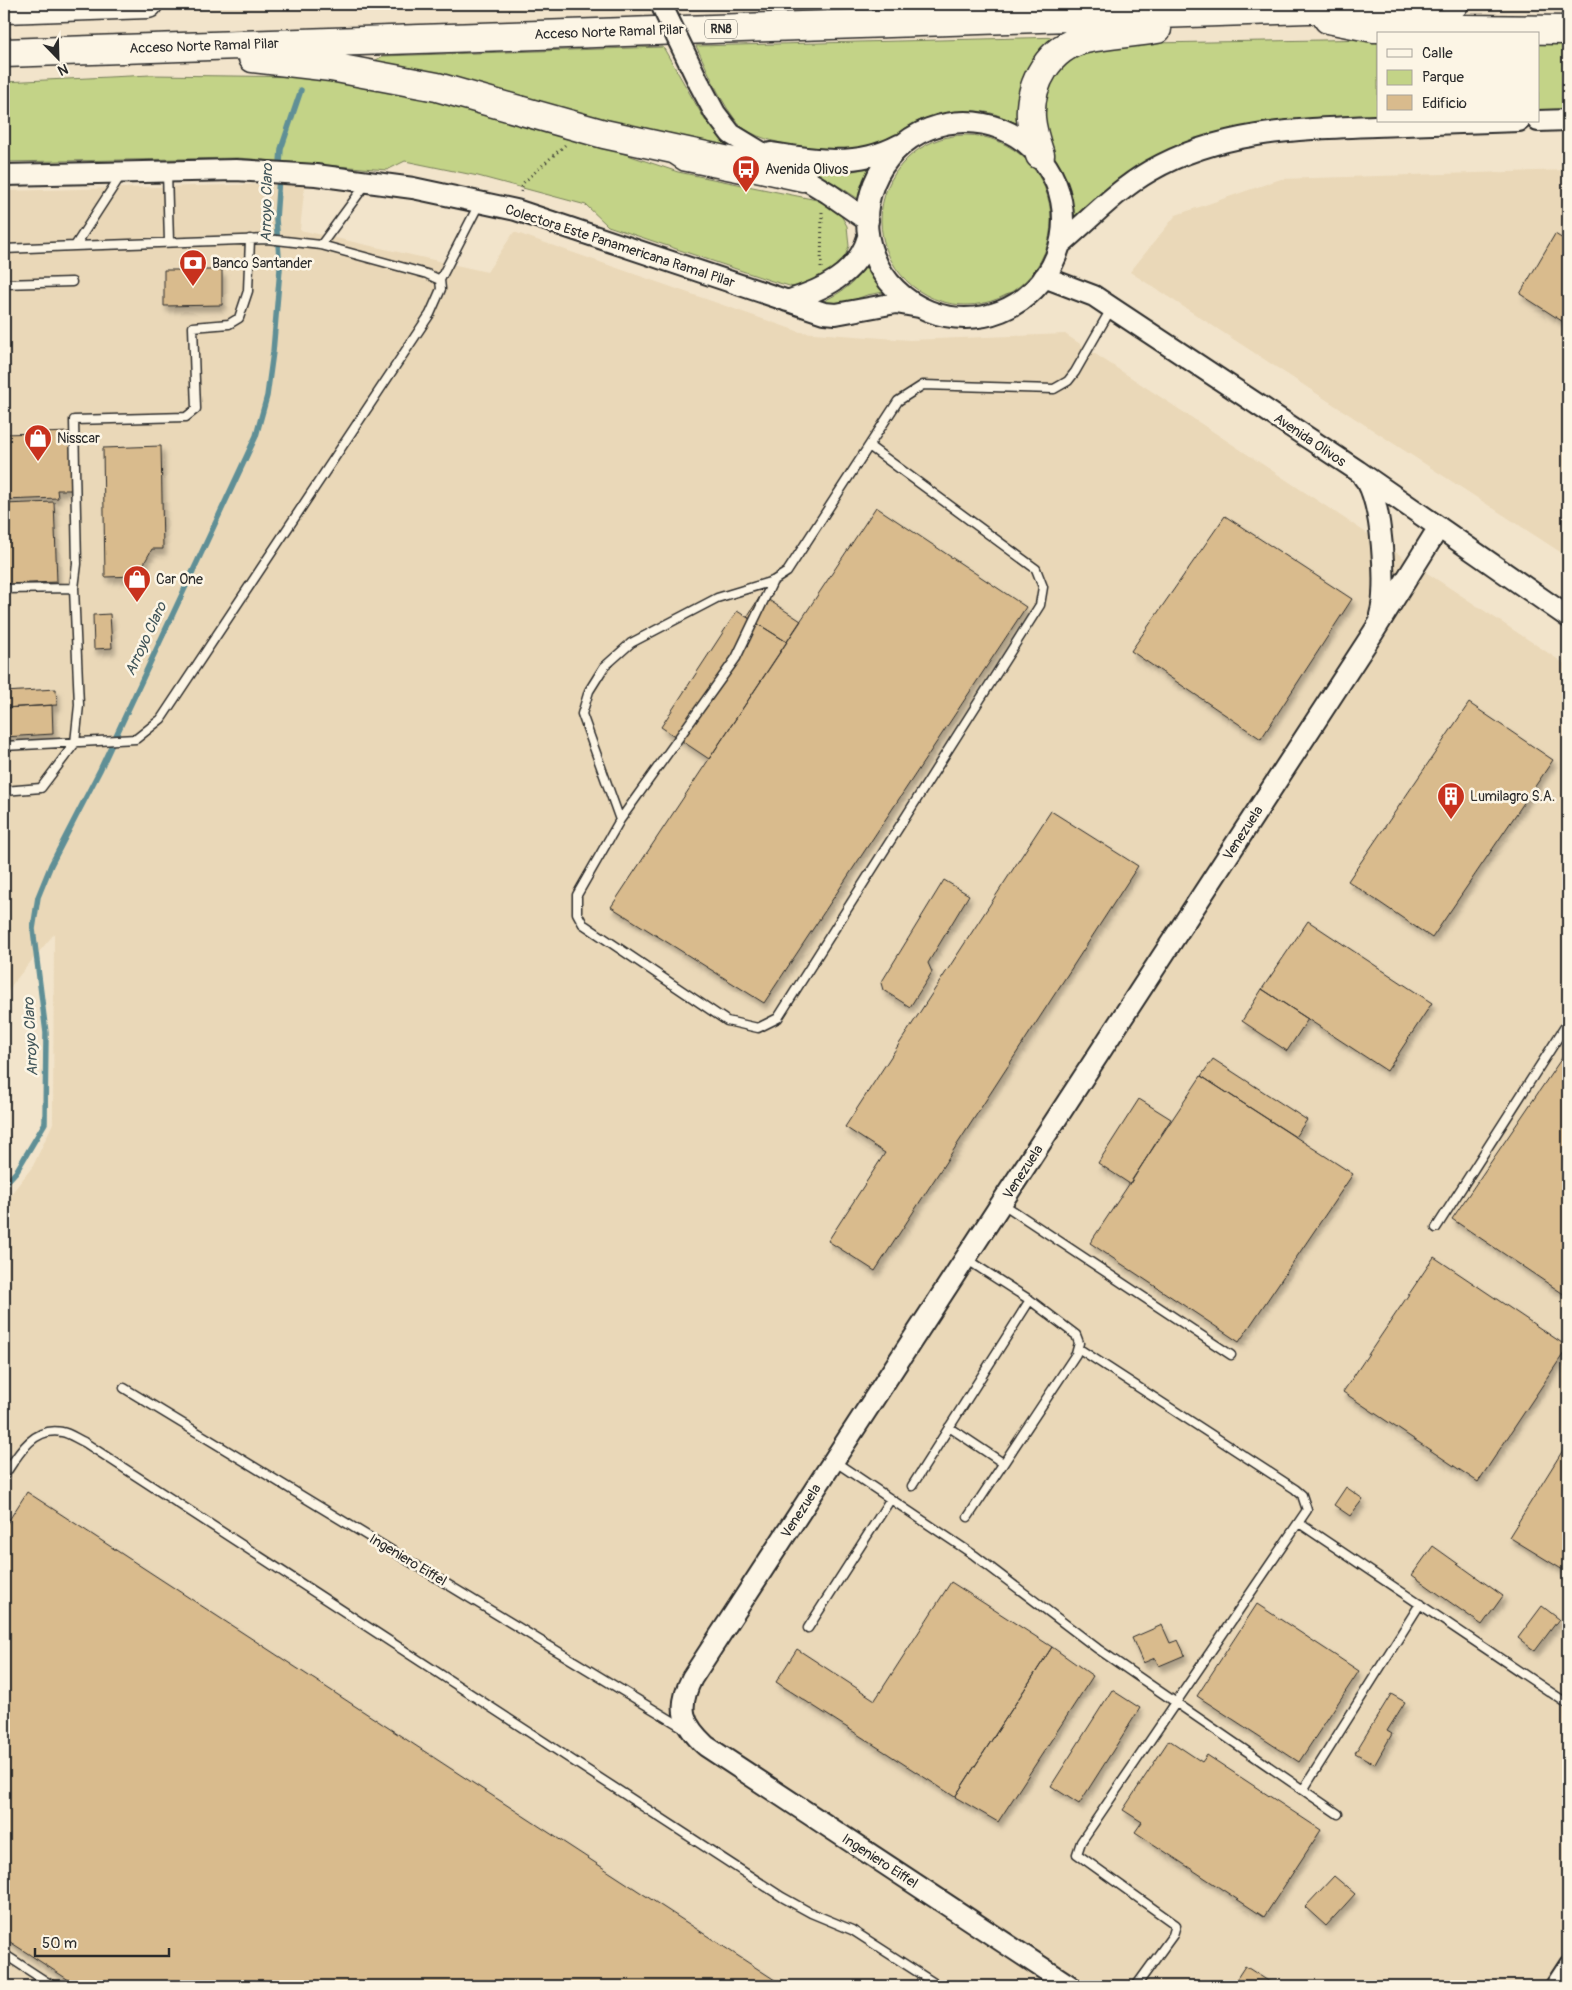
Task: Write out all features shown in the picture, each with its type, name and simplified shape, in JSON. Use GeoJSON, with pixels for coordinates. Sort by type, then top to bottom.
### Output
{"type":"FeatureCollection","features":[{"type":"Feature","properties":{"kind":"highway"},"geometry":{"type":"LineString","coordinates":[[11,9],[52,4]]}},
{"type":"Feature","properties":{"kind":"highway"},"geometry":{"type":"LineString","coordinates":[[11,9],[148,4]]}},
{"type":"Feature","properties":{"kind":"highway","name":"Acceso Norte Ramal Pilar"},"geometry":{"type":"LineString","coordinates":[[4,53],[1454,4]]}},
{"type":"Feature","properties":{"kind":"highway"},"geometry":{"type":"LineString","coordinates":[[1040,156],[1031,120],[1031,96],[1041,71],[1053,57],[1067,46],[1084,39],[1278,10],[1374,28],[1568,30]]}},
{"type":"Feature","properties":{"kind":"highway"},"geometry":{"type":"LineString","coordinates":[[164,47],[332,67],[427,85],[587,129],[647,142],[792,180]]}},
{"type":"Feature","properties":{"kind":"street"},"geometry":{"type":"LineString","coordinates":[[661,4],[715,112],[731,134],[757,150],[792,180],[854,210],[868,229],[875,262],[882,274],[904,297],[919,307],[954,318],[974,317],[998,311],[1023,298],[1044,277],[1059,253],[1062,243],[1062,205],[1058,187],[1050,170],[1040,156],[1022,140],[1001,129],[978,123],[955,123],[932,128],[873,156],[842,160],[811,159],[757,150]]}},
{"type":"Feature","properties":{"kind":"street"},"geometry":{"type":"LineString","coordinates":[[1540,121],[1568,120]]}},
{"type":"Feature","properties":{"kind":"street"},"geometry":{"type":"LineString","coordinates":[[1062,243],[1100,208],[1150,171],[1179,156],[1234,138],[1270,131],[1491,122]]}},
{"type":"Feature","properties":{"kind":"street"},"geometry":{"type":"LineString","coordinates":[[787,301],[827,287],[846,273],[865,248],[871,197],[879,174],[893,154],[912,138]]}},
{"type":"Feature","properties":{"kind":"street","name":"Colectora Este Panamericana Ramal Pilar"},"geometry":{"type":"LineString","coordinates":[[4,176],[123,171],[236,170],[316,175],[413,188],[516,210],[824,314],[836,314],[896,303],[919,307]]}},
{"type":"Feature","properties":{"kind":"street","name":"Avenida Olivos"},"geometry":{"type":"LineString","coordinates":[[1044,277],[1094,296],[1358,471],[1568,617]]}},
{"type":"Feature","properties":{"kind":"street"},"geometry":{"type":"LineString","coordinates":[[1358,471],[1370,484],[1377,504],[1384,593],[1383,606],[1373,633]]}},
{"type":"Feature","properties":{"kind":"street"},"geometry":{"type":"LineString","coordinates":[[1373,633],[1438,527]]}},
{"type":"Feature","properties":{"kind":"street","name":"Venezuela"},"geometry":{"type":"LineString","coordinates":[[683,1715],[685,1692],[692,1678],[1373,633]]}},
{"type":"Feature","properties":{"kind":"street","name":"Ingeniero Eiffel"},"geometry":{"type":"LineString","coordinates":[[683,1715],[692,1733],[706,1746],[1070,1986]]}},
{"type":"Feature","properties":{"kind":"street"},"geometry":{"type":"LineString","coordinates":[[1553,1986],[1568,1963]]}},
{"type":"Feature","properties":{"kind":"lane"},"geometry":{"type":"LineString","coordinates":[[647,142],[682,166],[749,179]]}},
{"type":"Feature","properties":{"kind":"lane"},"geometry":{"type":"LineString","coordinates":[[76,246],[123,171]]}},
{"type":"Feature","properties":{"kind":"lane"},"geometry":{"type":"LineString","coordinates":[[167,171],[168,242]]}},
{"type":"Feature","properties":{"kind":"lane"},"geometry":{"type":"LineString","coordinates":[[321,245],[367,182]]}},
{"type":"Feature","properties":{"kind":"lane"},"geometry":{"type":"LineString","coordinates":[[4,746],[136,739],[161,719],[424,322],[441,289],[440,280],[480,202]]}},
{"type":"Feature","properties":{"kind":"lane"},"geometry":{"type":"LineString","coordinates":[[4,790],[41,788],[78,743],[79,705],[74,588],[77,564],[74,420],[186,417],[192,414],[196,409],[193,327],[229,324],[240,318],[248,291],[250,239]]}},
{"type":"Feature","properties":{"kind":"lane"},"geometry":{"type":"LineString","coordinates":[[4,249],[267,239],[321,245],[427,274],[440,280]]}},
{"type":"Feature","properties":{"kind":"lane"},"geometry":{"type":"LineString","coordinates":[[4,284],[72,282]]}},
{"type":"Feature","properties":{"kind":"lane"},"geometry":{"type":"LineString","coordinates":[[620,820],[582,714],[589,691],[604,667],[631,644],[717,598],[773,581],[787,572],[898,400],[923,384],[1054,389],[1068,381],[1112,308]]}},
{"type":"Feature","properties":{"kind":"lane"},"geometry":{"type":"LineString","coordinates":[[773,581],[736,658],[620,820],[577,895],[577,913],[583,924],[727,1021],[758,1028],[778,1018],[1040,605],[1043,587],[1036,569],[869,446]]}},
{"type":"Feature","properties":{"kind":"lane"},"geometry":{"type":"LineString","coordinates":[[4,589],[74,588]]}},
{"type":"Feature","properties":{"kind":"lane"},"geometry":{"type":"LineString","coordinates":[[1436,1228],[1568,1022]]}},
{"type":"Feature","properties":{"kind":"lane"},"geometry":{"type":"LineString","coordinates":[[1002,1203],[1231,1355]]}},
{"type":"Feature","properties":{"kind":"lane"},"geometry":{"type":"LineString","coordinates":[[966,1259],[1030,1300],[1076,1335],[1079,1343],[1076,1354],[968,1517]]}},
{"type":"Feature","properties":{"kind":"lane"},"geometry":{"type":"LineString","coordinates":[[912,1486],[1030,1300]]}},
{"type":"Feature","properties":{"kind":"lane"},"geometry":{"type":"LineString","coordinates":[[1078,1348],[1296,1488],[1302,1495],[1307,1510],[1080,1842],[1077,1854],[1176,1925],[1173,1935],[1136,1986]]}},
{"type":"Feature","properties":{"kind":"lane","name":"Ingeniero Eiffel"},"geometry":{"type":"LineString","coordinates":[[124,1388],[692,1733]]}},
{"type":"Feature","properties":{"kind":"lane"},"geometry":{"type":"LineString","coordinates":[[949,1427],[1003,1462]]}},
{"type":"Feature","properties":{"kind":"lane"},"geometry":{"type":"LineString","coordinates":[[4,1476],[32,1439],[50,1432],[63,1432],[84,1442],[782,1897],[811,1913],[852,1930],[939,1986]]}},
{"type":"Feature","properties":{"kind":"lane"},"geometry":{"type":"LineString","coordinates":[[834,1461],[974,1555],[1098,1649],[1338,1814]]}},
{"type":"Feature","properties":{"kind":"lane"},"geometry":{"type":"LineString","coordinates":[[808,1628],[890,1500]]}},
{"type":"Feature","properties":{"kind":"lane"},"geometry":{"type":"LineString","coordinates":[[1299,1523],[1568,1704]]}},
{"type":"Feature","properties":{"kind":"lane"},"geometry":{"type":"LineString","coordinates":[[1302,1790],[1420,1604]]}},
{"type":"Feature","properties":{"kind":"lane"},"geometry":{"type":"LineString","coordinates":[[4,1954],[53,1986]]}},
{"type":"Feature","properties":{"kind":"path"},"geometry":{"type":"LineString","coordinates":[[516,210],[523,183],[568,142]]}},
{"type":"Feature","properties":{"kind":"path"},"geometry":{"type":"LineString","coordinates":[[821,275],[822,210]]}},
{"type":"Feature","properties":{"kind":"shaded area"},"geometry":{"type":"Polygon","coordinates":[[[1568,170],[1568,557],[1130,272],[1176,215],[1281,179],[1568,170]]]}},
{"type":"Feature","properties":{"kind":"shaded area"},"geometry":{"type":"Polygon","coordinates":[[[305,183],[300,230],[487,272],[514,232],[800,332],[910,340],[1065,334],[1568,666],[1568,1986],[4,1986],[4,1203],[33,1166],[53,1123],[54,934],[14,982],[4,998],[4,191],[305,183]]]}},
{"type":"Feature","properties":{"kind":"green space"},"geometry":{"type":"Polygon","coordinates":[[[1568,35],[1568,112],[1540,113],[1540,36],[1568,35]]]}},
{"type":"Feature","properties":{"kind":"green space"},"geometry":{"type":"Polygon","coordinates":[[[1063,37],[1019,124],[991,113],[961,111],[940,114],[912,124],[876,148],[857,151],[822,150],[783,144],[751,133],[741,126],[728,109],[696,46],[1063,37]]]}},
{"type":"Feature","properties":{"kind":"green space"},"geometry":{"type":"Polygon","coordinates":[[[1377,39],[1377,118],[1279,121],[1229,129],[1186,143],[1076,222],[1066,179],[1039,129],[1050,70],[1098,44],[1377,39]]]}},
{"type":"Feature","properties":{"kind":"green space"},"geometry":{"type":"Polygon","coordinates":[[[663,47],[705,120],[743,159],[371,63],[383,56],[663,47]]]}},
{"type":"Feature","properties":{"kind":"green space"},"geometry":{"type":"Polygon","coordinates":[[[151,75],[312,77],[391,87],[601,146],[678,172],[822,201],[839,212],[847,226],[849,246],[842,264],[811,286],[793,287],[608,226],[586,205],[478,176],[405,161],[387,170],[238,158],[4,162],[4,82],[151,75]]]}},
{"type":"Feature","properties":{"kind":"green space"},"geometry":{"type":"Polygon","coordinates":[[[966,135],[991,139],[1006,145],[1026,160],[1041,180],[1047,195],[1051,220],[1047,245],[1041,260],[1026,280],[1006,295],[991,301],[966,305],[941,301],[926,295],[906,280],[891,260],[885,245],[881,220],[885,195],[891,180],[906,160],[926,145],[941,139],[966,135]]]}},
{"type":"Feature","properties":{"kind":"green space"},"geometry":{"type":"Polygon","coordinates":[[[802,168],[846,172],[871,168],[860,200],[842,188],[802,168]]]}},
{"type":"Feature","properties":{"kind":"green space"},"geometry":{"type":"Polygon","coordinates":[[[867,265],[884,292],[867,295],[843,304],[818,304],[836,295],[848,286],[854,281],[862,268],[867,265]]]}},
{"type":"Feature","properties":{"kind":"building"},"geometry":{"type":"Polygon","coordinates":[[[1555,234],[1568,242],[1568,325],[1520,294],[1555,234]]]}},
{"type":"Feature","properties":{"kind":"building","name":"Banco Santander"},"geometry":{"type":"Polygon","coordinates":[[[164,270],[222,270],[222,305],[164,306],[164,270]]]}},
{"type":"Feature","properties":{"kind":"building","name":"Nisscar"},"geometry":{"type":"Polygon","coordinates":[[[72,432],[74,490],[57,490],[58,498],[4,500],[4,434],[72,432]]]}},
{"type":"Feature","properties":{"kind":"building"},"geometry":{"type":"Polygon","coordinates":[[[161,446],[163,549],[152,549],[137,576],[105,577],[103,448],[161,446]]]}},
{"type":"Feature","properties":{"kind":"building"},"geometry":{"type":"Polygon","coordinates":[[[54,502],[57,582],[4,584],[4,504],[54,502]]]}},
{"type":"Feature","properties":{"kind":"building"},"geometry":{"type":"Polygon","coordinates":[[[876,507],[1026,607],[764,1003],[611,907],[876,507]]]}},
{"type":"Feature","properties":{"kind":"building"},"geometry":{"type":"Polygon","coordinates":[[[1225,516],[1352,599],[1261,739],[1131,651],[1225,516]]]}},
{"type":"Feature","properties":{"kind":"building"},"geometry":{"type":"Polygon","coordinates":[[[761,595],[801,621],[787,642],[747,617],[761,595]]]}},
{"type":"Feature","properties":{"kind":"building"},"geometry":{"type":"Polygon","coordinates":[[[737,611],[787,642],[709,759],[661,727],[737,611]]]}},
{"type":"Feature","properties":{"kind":"building"},"geometry":{"type":"Polygon","coordinates":[[[110,614],[112,648],[94,649],[93,615],[110,614]]]}},
{"type":"Feature","properties":{"kind":"building"},"geometry":{"type":"Polygon","coordinates":[[[56,689],[57,705],[4,708],[4,692],[56,689]]]}},
{"type":"Feature","properties":{"kind":"building","name":"Lumilagro S.A."},"geometry":{"type":"Polygon","coordinates":[[[1469,703],[1553,760],[1432,938],[1348,881],[1469,703]]]}},
{"type":"Feature","properties":{"kind":"building"},"geometry":{"type":"Polygon","coordinates":[[[52,705],[53,734],[4,737],[4,708],[52,705]]]}},
{"type":"Feature","properties":{"kind":"building"},"geometry":{"type":"Polygon","coordinates":[[[1051,811],[1138,866],[875,1271],[828,1241],[885,1153],[845,1127],[1051,811]]]}},
{"type":"Feature","properties":{"kind":"building"},"geometry":{"type":"Polygon","coordinates":[[[944,880],[969,895],[928,963],[932,972],[910,1007],[883,990],[881,983],[944,880]]]}},
{"type":"Feature","properties":{"kind":"building"},"geometry":{"type":"Polygon","coordinates":[[[1308,921],[1432,1003],[1387,1071],[1262,989],[1308,921]]]}},
{"type":"Feature","properties":{"kind":"building"},"geometry":{"type":"Polygon","coordinates":[[[1262,989],[1308,1019],[1287,1051],[1242,1021],[1262,989]]]}},
{"type":"Feature","properties":{"kind":"building"},"geometry":{"type":"Polygon","coordinates":[[[1568,1049],[1568,1297],[1452,1219],[1568,1049]]]}},
{"type":"Feature","properties":{"kind":"building"},"geometry":{"type":"Polygon","coordinates":[[[1213,1059],[1307,1120],[1295,1137],[1201,1076],[1213,1059]]]}},
{"type":"Feature","properties":{"kind":"building"},"geometry":{"type":"Polygon","coordinates":[[[1201,1076],[1353,1174],[1239,1342],[1090,1243],[1201,1076]]]}},
{"type":"Feature","properties":{"kind":"building"},"geometry":{"type":"Polygon","coordinates":[[[1139,1099],[1171,1119],[1130,1184],[1098,1163],[1139,1099]]]}},
{"type":"Feature","properties":{"kind":"building"},"geometry":{"type":"Polygon","coordinates":[[[1434,1257],[1568,1347],[1478,1482],[1343,1392],[1434,1257]]]}},
{"type":"Feature","properties":{"kind":"building"},"geometry":{"type":"Polygon","coordinates":[[[1568,1442],[1568,1573],[1509,1537],[1568,1442]]]}},
{"type":"Feature","properties":{"kind":"building"},"geometry":{"type":"Polygon","coordinates":[[[1346,1487],[1363,1499],[1350,1516],[1334,1505],[1346,1487]]]}},
{"type":"Feature","properties":{"kind":"building"},"geometry":{"type":"Polygon","coordinates":[[[27,1492],[784,1986],[78,1986],[4,1938],[4,1528],[27,1492]]]}},
{"type":"Feature","properties":{"kind":"building"},"geometry":{"type":"Polygon","coordinates":[[[1433,1546],[1503,1596],[1482,1625],[1412,1575],[1433,1546]]]}},
{"type":"Feature","properties":{"kind":"building"},"geometry":{"type":"Polygon","coordinates":[[[951,1582],[1052,1647],[955,1797],[776,1682],[797,1649],[875,1700],[951,1582]]]}},
{"type":"Feature","properties":{"kind":"building"},"geometry":{"type":"Polygon","coordinates":[[[1257,1604],[1359,1671],[1299,1762],[1197,1696],[1257,1604]]]}},
{"type":"Feature","properties":{"kind":"building"},"geometry":{"type":"Polygon","coordinates":[[[1542,1606],[1559,1619],[1535,1651],[1518,1638],[1542,1606]]]}},
{"type":"Feature","properties":{"kind":"building"},"geometry":{"type":"Polygon","coordinates":[[[1162,1625],[1170,1643],[1178,1640],[1185,1655],[1159,1666],[1155,1658],[1143,1663],[1132,1638],[1162,1625]]]}},
{"type":"Feature","properties":{"kind":"building"},"geometry":{"type":"Polygon","coordinates":[[[1052,1647],[1093,1676],[998,1822],[955,1797],[1052,1647]]]}},
{"type":"Feature","properties":{"kind":"building"},"geometry":{"type":"Polygon","coordinates":[[[1112,1690],[1140,1708],[1079,1804],[1051,1786],[1112,1690]]]}},
{"type":"Feature","properties":{"kind":"building"},"geometry":{"type":"Polygon","coordinates":[[[1391,1694],[1405,1702],[1387,1731],[1392,1734],[1375,1764],[1355,1753],[1391,1694]]]}},
{"type":"Feature","properties":{"kind":"building"},"geometry":{"type":"Polygon","coordinates":[[[1169,1740],[1202,1762],[1207,1755],[1321,1830],[1264,1917],[1135,1832],[1142,1822],[1123,1810],[1169,1740]]]}},
{"type":"Feature","properties":{"kind":"building"},"geometry":{"type":"Polygon","coordinates":[[[1334,1876],[1355,1894],[1326,1926],[1305,1907],[1334,1876]]]}},
{"type":"Feature","properties":{"kind":"building"},"geometry":{"type":"Polygon","coordinates":[[[1245,1966],[1276,1986],[1232,1986],[1245,1966]]]}},
{"type":"Feature","properties":{"kind":"waterway","name":"Arroyo Claro"},"geometry":{"type":"LineString","coordinates":[[4,1185],[16,1172],[45,1123],[46,1033],[33,929],[38,897],[51,865],[100,770],[256,436],[267,396],[280,269],[276,219],[281,149],[301,90]]}},
{"type":"Feature","properties":{"kind":"place","name":"Avenida Olivos"},"geometry":{"type":"Point","coordinates":[746,193]}},
{"type":"Feature","properties":{"kind":"place","name":"Banco Santander"},"geometry":{"type":"Point","coordinates":[193,287]}},
{"type":"Feature","properties":{"kind":"place","name":"Nisscar"},"geometry":{"type":"Point","coordinates":[38,462]}},
{"type":"Feature","properties":{"kind":"place","name":"Car One"},"geometry":{"type":"Point","coordinates":[137,603]}},
{"type":"Feature","properties":{"kind":"place","name":"Lumilagro S.A."},"geometry":{"type":"Point","coordinates":[1451,820]}}]}
